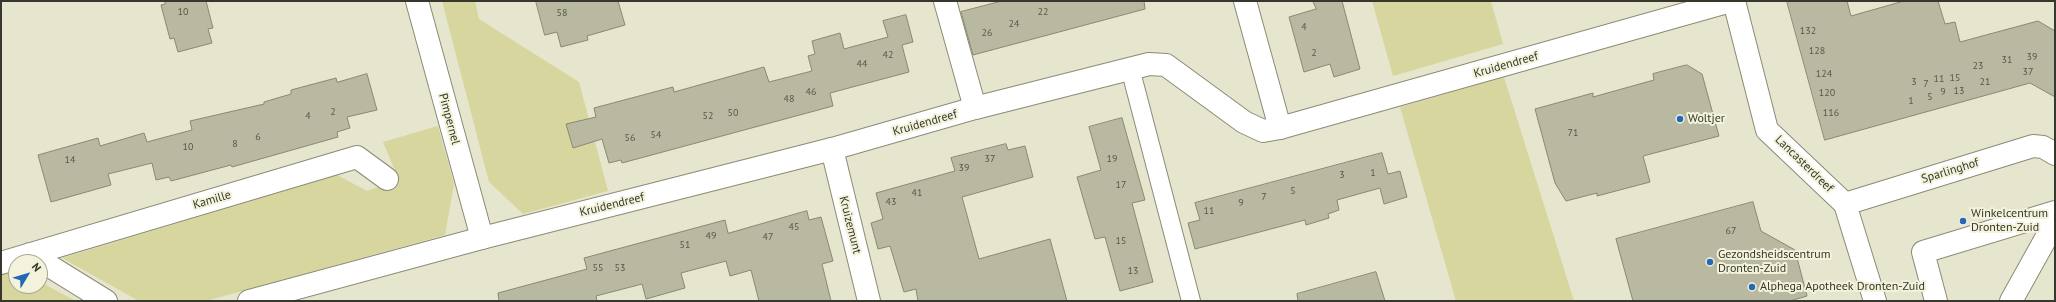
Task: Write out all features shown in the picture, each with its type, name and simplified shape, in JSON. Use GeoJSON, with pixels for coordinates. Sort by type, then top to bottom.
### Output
{"type":"FeatureCollection","features":[{"type":"Feature","properties":{"kind":"street","name":"Pimpernel"},"geometry":{"type":"LineString","coordinates":[[417,1],[482,238]]}},
{"type":"Feature","properties":{"kind":"street"},"geometry":{"type":"LineString","coordinates":[[945,1],[975,108]]}},
{"type":"Feature","properties":{"kind":"street"},"geometry":{"type":"LineString","coordinates":[[1245,1],[1280,128]]}},
{"type":"Feature","properties":{"kind":"street","name":"Kruidendreef"},"geometry":{"type":"LineString","coordinates":[[249,301],[482,238],[832,149],[975,108],[1149,64],[1166,65],[1244,122],[1263,131],[1280,128],[1733,1]]}},
{"type":"Feature","properties":{"kind":"street","name":"Lancasterdreef"},"geometry":{"type":"LineString","coordinates":[[1733,1],[1767,130],[1845,204],[1875,301]]}},
{"type":"Feature","properties":{"kind":"street"},"geometry":{"type":"LineString","coordinates":[[1130,68],[1191,301]]}},
{"type":"Feature","properties":{"kind":"street","name":"Sparlinghof"},"geometry":{"type":"LineString","coordinates":[[1845,204],[2033,146],[2043,147],[2055,154]]}},
{"type":"Feature","properties":{"kind":"street","name":"Kruizemunt"},"geometry":{"type":"LineString","coordinates":[[832,149],[869,301]]}},
{"type":"Feature","properties":{"kind":"street","name":"Kamille"},"geometry":{"type":"LineString","coordinates":[[30,254],[357,157],[387,179]]}},
{"type":"Feature","properties":{"kind":"street"},"geometry":{"type":"LineString","coordinates":[[1936,301],[1923,252],[2055,212]]}},
{"type":"Feature","properties":{"kind":"street"},"geometry":{"type":"LineString","coordinates":[[2011,301],[2055,222]]}},
{"type":"Feature","properties":{"kind":"street"},"geometry":{"type":"LineString","coordinates":[[48,265],[106,301]]}},
{"type":"Feature","properties":{"kind":"shaded area"},"geometry":{"type":"Polygon","coordinates":[[[442,1],[475,1],[479,19],[579,82],[608,191],[523,214],[489,182],[442,1]]]}},
{"type":"Feature","properties":{"kind":"shaded area"},"geometry":{"type":"Polygon","coordinates":[[[1372,1],[1491,1],[1503,44],[1393,76],[1372,1]]]}},
{"type":"Feature","properties":{"kind":"shaded area"},"geometry":{"type":"Polygon","coordinates":[[[1504,77],[1574,301],[1456,301],[1400,107],[1504,77]]]}},
{"type":"Feature","properties":{"kind":"shaded area"},"geometry":{"type":"Polygon","coordinates":[[[438,126],[454,184],[445,235],[206,301],[139,301],[62,258],[337,175],[367,191],[399,180],[383,142],[438,126]]]}},
{"type":"Feature","properties":{"kind":"shaded area"},"geometry":{"type":"Polygon","coordinates":[[[8,273],[8,294],[48,294],[48,286],[76,301],[1,301],[1,275],[8,273]]]}},
{"type":"Feature","properties":{"kind":"building"},"geometry":{"type":"Polygon","coordinates":[[[165,1],[206,1],[213,28],[208,29],[212,43],[178,52],[174,38],[170,39],[161,5],[165,4],[165,1]]]}},
{"type":"Feature","properties":{"kind":"building"},"geometry":{"type":"Polygon","coordinates":[[[536,1],[618,1],[625,25],[587,36],[588,40],[561,47],[557,32],[545,35],[536,1]]]}},
{"type":"Feature","properties":{"kind":"building"},"geometry":{"type":"Polygon","coordinates":[[[1002,1],[1144,1],[1145,9],[973,55],[961,12],[1002,1]]]}},
{"type":"Feature","properties":{"kind":"building"},"geometry":{"type":"Polygon","coordinates":[[[1313,1],[1342,1],[1360,69],[1334,77],[1330,64],[1304,72],[1289,17],[1316,9],[1313,1]]]}},
{"type":"Feature","properties":{"kind":"building"},"geometry":{"type":"Polygon","coordinates":[[[1787,1],[1847,1],[1851,16],[1904,1],[1938,1],[1945,24],[1955,22],[1960,42],[2038,21],[2055,31],[2055,97],[2030,83],[1825,140],[1787,1]]]}},
{"type":"Feature","properties":{"kind":"building"},"geometry":{"type":"Polygon","coordinates":[[[906,15],[913,42],[902,45],[909,72],[830,93],[833,106],[622,163],[621,160],[609,163],[602,139],[573,148],[566,124],[596,117],[594,108],[673,87],[674,92],[764,67],[769,82],[812,71],[808,56],[815,54],[812,41],[840,33],[844,49],[888,37],[883,21],[906,15]]]}},
{"type":"Feature","properties":{"kind":"building"},"geometry":{"type":"Polygon","coordinates":[[[1687,65],[1702,74],[1719,136],[1643,156],[1650,182],[1597,196],[1597,193],[1566,201],[1555,183],[1535,109],[1593,93],[1593,97],[1654,80],[1653,74],[1687,65]]]}},
{"type":"Feature","properties":{"kind":"building"},"geometry":{"type":"Polygon","coordinates":[[[367,74],[377,110],[347,117],[350,128],[337,132],[338,137],[232,167],[231,165],[171,181],[169,177],[156,180],[152,163],[108,174],[111,185],[51,202],[38,155],[98,138],[100,146],[144,133],[147,142],[192,130],[190,121],[264,104],[264,102],[291,94],[291,90],[336,78],[337,82],[367,74]]]}},
{"type":"Feature","properties":{"kind":"building"},"geometry":{"type":"Polygon","coordinates":[[[1122,118],[1145,200],[1132,203],[1153,282],[1120,291],[1105,237],[1095,239],[1077,177],[1101,170],[1089,127],[1122,118]]]}},
{"type":"Feature","properties":{"kind":"building"},"geometry":{"type":"Polygon","coordinates":[[[1006,144],[1008,150],[1025,146],[1033,177],[962,197],[979,259],[1050,239],[1067,301],[918,301],[916,289],[904,292],[890,246],[878,249],[871,223],[883,219],[876,193],[955,171],[951,158],[1006,144]]]}},
{"type":"Feature","properties":{"kind":"building"},"geometry":{"type":"Polygon","coordinates":[[[1382,153],[1388,174],[1400,171],[1407,197],[1384,204],[1380,188],[1337,200],[1339,210],[1328,214],[1329,218],[1306,225],[1305,220],[1195,249],[1188,223],[1200,220],[1195,203],[1382,153]]]}},
{"type":"Feature","properties":{"kind":"building","name":"Gezondsheidscentrum Dronten-Zuid"},"geometry":{"type":"Polygon","coordinates":[[[1753,202],[1761,231],[1795,250],[1807,296],[1790,301],[1633,301],[1616,239],[1753,202]]]}},
{"type":"Feature","properties":{"kind":"building"},"geometry":{"type":"Polygon","coordinates":[[[807,211],[809,220],[821,217],[833,261],[822,264],[831,301],[759,301],[751,270],[730,276],[726,261],[681,273],[685,288],[646,299],[642,284],[596,296],[597,301],[499,301],[498,293],[587,269],[584,258],[725,220],[728,233],[807,211]]]}},
{"type":"Feature","properties":{"kind":"building"},"geometry":{"type":"Polygon","coordinates":[[[1376,272],[1385,301],[1298,301],[1297,294],[1376,272]]]}},
{"type":"Feature","properties":{"kind":"place","name":"Woltjer"},"geometry":{"type":"Point","coordinates":[1680,119]}},
{"type":"Feature","properties":{"kind":"place","name":"Winkelcentrum Dronten-Zuid"},"geometry":{"type":"Point","coordinates":[1963,221]}},
{"type":"Feature","properties":{"kind":"place","name":"Gezondsheidscentrum Dronten-Zuid"},"geometry":{"type":"Point","coordinates":[1710,262]}},
{"type":"Feature","properties":{"kind":"place","name":"Alphega Apotheek Dronten-Zuid"},"geometry":{"type":"Point","coordinates":[1752,287]}}]}
